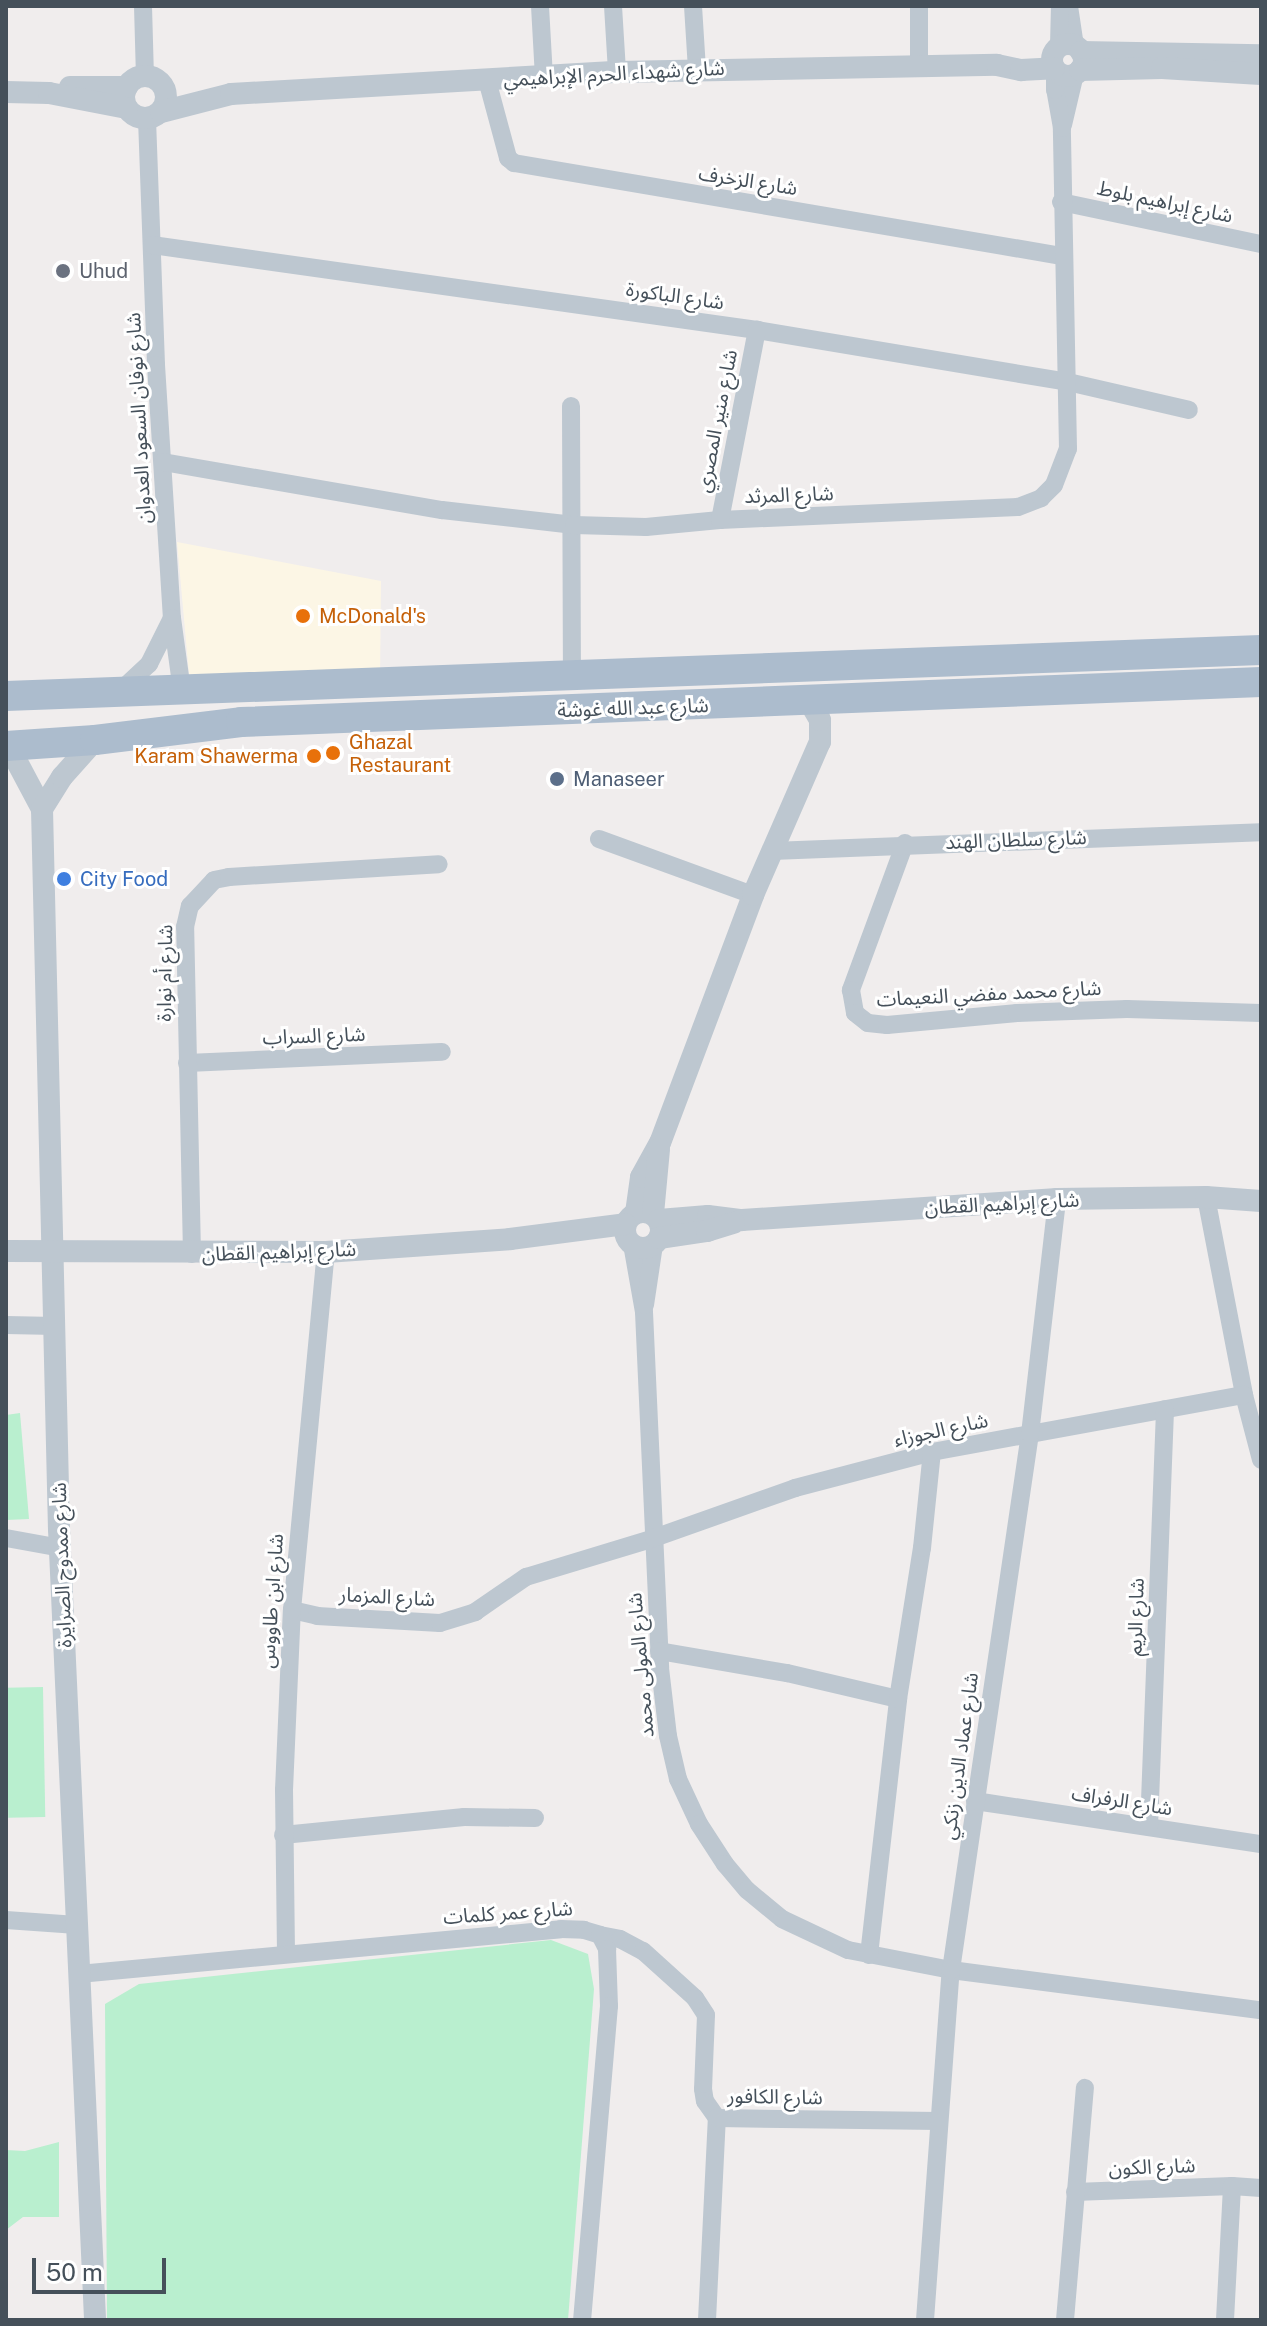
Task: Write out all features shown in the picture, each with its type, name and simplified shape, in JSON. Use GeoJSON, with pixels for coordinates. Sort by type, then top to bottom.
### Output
{"type":"FeatureCollection","features":[{"type":"Feature","properties":{"kind":"main road","name":"شارع عبد الله غوشة"},"geometry":{"type":"LineString","coordinates":[[6,696],[1261,650]]}},
{"type":"Feature","properties":{"kind":"main road","name":"شارع عبد الله غوشة"},"geometry":{"type":"LineString","coordinates":[[7,739],[95,740],[241,722],[1261,682]]}},
{"type":"Feature","properties":{"kind":"main road"},"geometry":{"type":"LineString","coordinates":[[7,739],[55,725],[241,722]]}},
{"type":"Feature","properties":{"kind":"street","name":"شارع نوفان السعود العدوان"},"geometry":{"type":"LineString","coordinates":[[143,6],[163,462],[172,618],[182,691]]}},
{"type":"Feature","properties":{"kind":"street"},"geometry":{"type":"LineString","coordinates":[[540,6],[544,78]]}},
{"type":"Feature","properties":{"kind":"street"},"geometry":{"type":"LineString","coordinates":[[613,6],[617,72]]}},
{"type":"Feature","properties":{"kind":"street"},"geometry":{"type":"LineString","coordinates":[[693,6],[697,69]]}},
{"type":"Feature","properties":{"kind":"street"},"geometry":{"type":"LineString","coordinates":[[919,6],[919,67]]}},
{"type":"Feature","properties":{"kind":"street"},"geometry":{"type":"LineString","coordinates":[[1060,6],[1067,60]]}},
{"type":"Feature","properties":{"kind":"street"},"geometry":{"type":"LineString","coordinates":[[1067,60],[1069,6]]}},
{"type":"Feature","properties":{"kind":"street","name":"شارع شهداء الحرم الإبراهيمي"},"geometry":{"type":"LineString","coordinates":[[6,92],[145,98],[617,72],[997,65],[1021,70],[1067,60],[1261,55]]}},
{"type":"Feature","properties":{"kind":"street","name":"شارع شهداء الحرم الإبراهيمي"},"geometry":{"type":"LineString","coordinates":[[1067,60],[1261,74]]}},
{"type":"Feature","properties":{"kind":"street","name":"شارع المرثد"},"geometry":{"type":"LineString","coordinates":[[163,462],[442,510],[574,525],[646,527],[720,520],[1018,507],[1041,498],[1061,472],[1068,449],[1062,128],[1055,90],[1067,60]]}},
{"type":"Feature","properties":{"kind":"street","name":"شارع الزخرف"},"geometry":{"type":"LineString","coordinates":[[487,80],[508,158],[514,163],[1062,256]]}},
{"type":"Feature","properties":{"kind":"street","name":"شارع إبراهيم بلوط"},"geometry":{"type":"LineString","coordinates":[[1061,202],[1261,244]]}},
{"type":"Feature","properties":{"kind":"street","name":"شارع الباكورة"},"geometry":{"type":"LineString","coordinates":[[152,245],[757,330],[1068,382],[1189,410]]}},
{"type":"Feature","properties":{"kind":"street","name":"شارع منير المصري"},"geometry":{"type":"LineString","coordinates":[[720,520],[757,330]]}},
{"type":"Feature","properties":{"kind":"street"},"geometry":{"type":"LineString","coordinates":[[571,406],[574,525],[572,674]]}},
{"type":"Feature","properties":{"kind":"street","name":"شارع نوفان السعود العدوان"},"geometry":{"type":"LineString","coordinates":[[120,691],[149,664],[172,618]]}},
{"type":"Feature","properties":{"kind":"street"},"geometry":{"type":"LineString","coordinates":[[643,1230],[660,1143],[753,895],[820,742],[820,720],[809,701]]}},
{"type":"Feature","properties":{"kind":"street","name":"شارع ممدوح الصرايرة"},"geometry":{"type":"LineString","coordinates":[[7,739],[42,809],[61,1548],[95,2320]]}},
{"type":"Feature","properties":{"kind":"street"},"geometry":{"type":"LineString","coordinates":[[42,809],[62,777],[95,740]]}},
{"type":"Feature","properties":{"kind":"street","name":"شارع سلطان الهند"},"geometry":{"type":"LineString","coordinates":[[772,851],[905,843],[1261,832]]}},
{"type":"Feature","properties":{"kind":"street"},"geometry":{"type":"LineString","coordinates":[[599,839],[753,895]]}},
{"type":"Feature","properties":{"kind":"street","name":"شارع محمد مفضي النعيمات"},"geometry":{"type":"LineString","coordinates":[[905,843],[851,990],[855,1013],[868,1023],[887,1025],[1017,1013],[1127,1009],[1261,1013]]}},
{"type":"Feature","properties":{"kind":"street","name":"شارع أم نوارة"},"geometry":{"type":"LineString","coordinates":[[192,1254],[185,927],[190,906],[214,880],[439,864]]}},
{"type":"Feature","properties":{"kind":"street","name":"شارع السراب"},"geometry":{"type":"LineString","coordinates":[[187,1063],[442,1052]]}},
{"type":"Feature","properties":{"kind":"street"},"geometry":{"type":"LineString","coordinates":[[1206,1197],[1244,1395],[1261,1460]]}},
{"type":"Feature","properties":{"kind":"street","name":"شارع إبراهيم القطان"},"geometry":{"type":"LineString","coordinates":[[6,1251],[192,1254],[326,1252],[552,1235],[643,1230],[707,1231],[742,1220],[1057,1199],[1206,1197],[1261,1201]]}},
{"type":"Feature","properties":{"kind":"street","name":"شارع عماد الدين زنكي"},"geometry":{"type":"LineString","coordinates":[[925,2320],[951,1970],[1030,1434],[1057,1199]]}},
{"type":"Feature","properties":{"kind":"street","name":"شارع المولى محمد"},"geometry":{"type":"LineString","coordinates":[[643,1230],[659,1651],[668,1736],[678,1779],[699,1824],[725,1864],[747,1890],[782,1919],[848,1950],[951,1970],[1261,2010]]}},
{"type":"Feature","properties":{"kind":"street","name":"شارع ابن طاووس"},"geometry":{"type":"LineString","coordinates":[[286,1953],[283,1835],[292,1610],[326,1252]]}},
{"type":"Feature","properties":{"kind":"street"},"geometry":{"type":"LineString","coordinates":[[6,1325],[56,1326]]}},
{"type":"Feature","properties":{"kind":"street","name":"شارع الجوزاء"},"geometry":{"type":"LineString","coordinates":[[654,1538],[795,1488],[932,1452],[1244,1395]]}},
{"type":"Feature","properties":{"kind":"street","name":"شارع الريم"},"geometry":{"type":"LineString","coordinates":[[1149,1827],[1165,1409]]}},
{"type":"Feature","properties":{"kind":"street"},"geometry":{"type":"LineString","coordinates":[[869,1955],[898,1699],[922,1548],[932,1452]]}},
{"type":"Feature","properties":{"kind":"street"},"geometry":{"type":"LineString","coordinates":[[6,1538],[61,1548]]}},
{"type":"Feature","properties":{"kind":"street","name":"شارع المزمار"},"geometry":{"type":"LineString","coordinates":[[292,1610],[317,1616],[440,1623],[475,1612],[526,1577],[654,1538]]}},
{"type":"Feature","properties":{"kind":"street"},"geometry":{"type":"LineString","coordinates":[[659,1651],[801,1676],[898,1699]]}},
{"type":"Feature","properties":{"kind":"street","name":"شارع الرفراف"},"geometry":{"type":"LineString","coordinates":[[975,1801],[1261,1844]]}},
{"type":"Feature","properties":{"kind":"street"},"geometry":{"type":"LineString","coordinates":[[283,1835],[464,1817],[535,1818]]}},
{"type":"Feature","properties":{"kind":"street"},"geometry":{"type":"LineString","coordinates":[[6,1920],[77,1925]]}},
{"type":"Feature","properties":{"kind":"street","name":"شارع عمر كلمات"},"geometry":{"type":"LineString","coordinates":[[79,1974],[561,1929],[584,1930],[620,1939],[643,1951],[695,1998],[706,2015],[705,2101],[717,2118]]}},
{"type":"Feature","properties":{"kind":"street"},"geometry":{"type":"LineString","coordinates":[[582,2320],[609,2006],[607,1949],[600,1935]]}},
{"type":"Feature","properties":{"kind":"street","name":"شارع الكون"},"geometry":{"type":"LineString","coordinates":[[1065,2320],[1085,2088]]}},
{"type":"Feature","properties":{"kind":"street","name":"شارع الكافور"},"geometry":{"type":"LineString","coordinates":[[707,2320],[717,2118],[939,2121]]}},
{"type":"Feature","properties":{"kind":"street"},"geometry":{"type":"LineString","coordinates":[[1225,2320],[1232,2186]]}},
{"type":"Feature","properties":{"kind":"street","name":"شارع الكون"},"geometry":{"type":"LineString","coordinates":[[1075,2192],[1232,2186],[1261,2188]]}},
{"type":"Feature","properties":{"kind":"shaded area"},"geometry":{"type":"Polygon","coordinates":[[[177,542],[381,581],[380,679],[194,680],[189,674],[177,542]]]}},
{"type":"Feature","properties":{"kind":"green space"},"geometry":{"type":"Polygon","coordinates":[[[20,1413],[29,1519],[6,1520],[6,1415],[20,1413]]]}},
{"type":"Feature","properties":{"kind":"green space"},"geometry":{"type":"Polygon","coordinates":[[[43,1687],[45,1817],[8,1818],[6,1688],[43,1687]]]}},
{"type":"Feature","properties":{"kind":"green space"},"geometry":{"type":"Polygon","coordinates":[[[551,1940],[588,1954],[594,1989],[568,2320],[107,2320],[105,2004],[139,1984],[551,1940]]]}},
{"type":"Feature","properties":{"kind":"green space"},"geometry":{"type":"Polygon","coordinates":[[[59,2142],[59,2217],[23,2217],[6,2230],[6,2150],[25,2151],[59,2142]]]}},
{"type":"Feature","properties":{"kind":"place","name":"Uhud"},"geometry":{"type":"Point","coordinates":[63,271]}},
{"type":"Feature","properties":{"kind":"place","name":"McDonald's"},"geometry":{"type":"Point","coordinates":[303,616]}},
{"type":"Feature","properties":{"kind":"place","name":"Ghazal Restaurant"},"geometry":{"type":"Point","coordinates":[333,753]}},
{"type":"Feature","properties":{"kind":"place","name":"Karam Shawerma"},"geometry":{"type":"Point","coordinates":[314,756]}},
{"type":"Feature","properties":{"kind":"place","name":"Manaseer"},"geometry":{"type":"Point","coordinates":[557,779]}},
{"type":"Feature","properties":{"kind":"place","name":"City Food"},"geometry":{"type":"Point","coordinates":[64,879]}}]}
